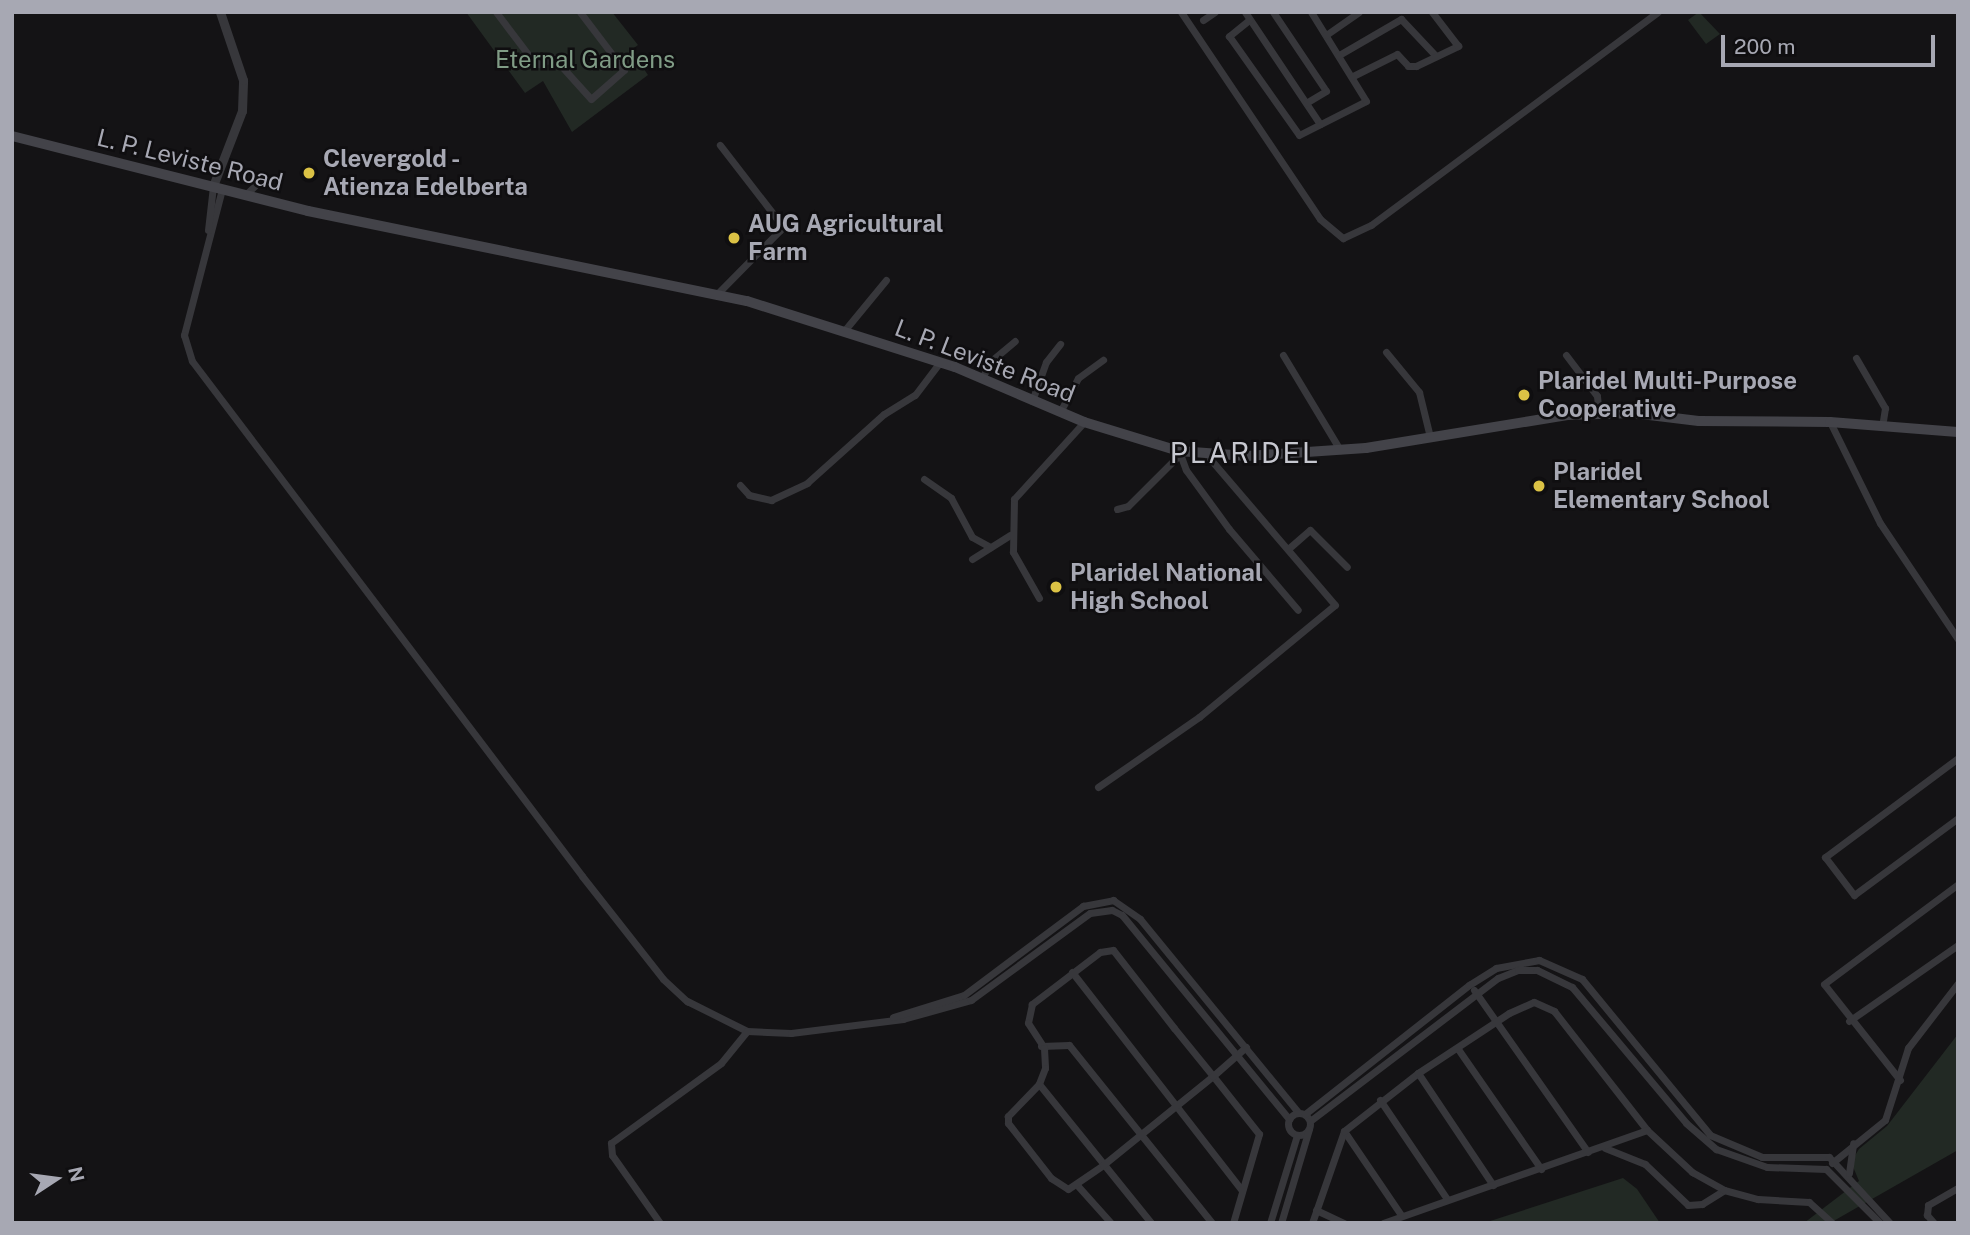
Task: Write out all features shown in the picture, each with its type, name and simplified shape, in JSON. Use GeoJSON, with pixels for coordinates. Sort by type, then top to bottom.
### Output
{"type":"FeatureCollection","features":[{"type":"Feature","properties":{"kind":"main road","name":"L. P. Leviste Road"},"geometry":{"type":"LineString","coordinates":[[12,136],[246,195],[716,295],[844,331],[940,362],[1084,422],[1180,452],[1247,456],[1340,450],[1599,414],[1830,422],[1958,432]]}},
{"type":"Feature","properties":{"kind":"street"},"geometry":{"type":"LineString","coordinates":[[220,12],[243,80],[242,111],[220,176],[184,335],[200,374],[663,979],[712,1017],[747,1031],[791,1033],[892,1018],[964,995],[1083,906],[1113,900],[1140,919],[1306,1119]]}},
{"type":"Feature","properties":{"kind":"street"},"geometry":{"type":"LineString","coordinates":[[496,12],[533,61],[539,64],[554,58],[591,99],[624,70],[580,12]]}},
{"type":"Feature","properties":{"kind":"street"},"geometry":{"type":"LineString","coordinates":[[1181,12],[1320,219],[1343,238],[1371,225],[1658,12]]}},
{"type":"Feature","properties":{"kind":"street"},"geometry":{"type":"LineString","coordinates":[[1203,20],[1215,12]]}},
{"type":"Feature","properties":{"kind":"street"},"geometry":{"type":"LineString","coordinates":[[1273,12],[1326,91],[1306,103]]}},
{"type":"Feature","properties":{"kind":"street"},"geometry":{"type":"LineString","coordinates":[[1311,12],[1353,76],[1365,103],[1320,124],[1304,135],[1295,133],[1229,36],[1247,16],[1320,124]]}},
{"type":"Feature","properties":{"kind":"street"},"geometry":{"type":"LineString","coordinates":[[1326,35],[1359,12]]}},
{"type":"Feature","properties":{"kind":"street"},"geometry":{"type":"LineString","coordinates":[[1353,76],[1397,54],[1408,66],[1458,46],[1432,12]]}},
{"type":"Feature","properties":{"kind":"street"},"geometry":{"type":"LineString","coordinates":[[1339,55],[1401,19],[1436,56]]}},
{"type":"Feature","properties":{"kind":"street"},"geometry":{"type":"LineString","coordinates":[[716,295],[780,230],[781,224],[720,145]]}},
{"type":"Feature","properties":{"kind":"street"},"geometry":{"type":"LineString","coordinates":[[246,195],[263,178]]}},
{"type":"Feature","properties":{"kind":"street"},"geometry":{"type":"LineString","coordinates":[[844,331],[887,280]]}},
{"type":"Feature","properties":{"kind":"street"},"geometry":{"type":"LineString","coordinates":[[982,378],[991,361],[1015,341]]}},
{"type":"Feature","properties":{"kind":"street"},"geometry":{"type":"LineString","coordinates":[[1032,401],[1045,362],[1060,345]]}},
{"type":"Feature","properties":{"kind":"street"},"geometry":{"type":"LineString","coordinates":[[1386,352],[1420,395],[1430,437]]}},
{"type":"Feature","properties":{"kind":"street"},"geometry":{"type":"LineString","coordinates":[[1283,355],[1340,450]]}},
{"type":"Feature","properties":{"kind":"street"},"geometry":{"type":"LineString","coordinates":[[1566,355],[1594,391],[1599,414]]}},
{"type":"Feature","properties":{"kind":"street"},"geometry":{"type":"LineString","coordinates":[[1856,358],[1885,408],[1882,426]]}},
{"type":"Feature","properties":{"kind":"street"},"geometry":{"type":"LineString","coordinates":[[1060,412],[1079,378],[1102,360]]}},
{"type":"Feature","properties":{"kind":"street"},"geometry":{"type":"LineString","coordinates":[[740,485],[749,495],[771,500],[807,482],[884,414],[915,395],[940,362]]}},
{"type":"Feature","properties":{"kind":"street"},"geometry":{"type":"LineString","coordinates":[[1039,598],[1013,552],[1010,535],[1014,499],[1022,486],[1084,422]]}},
{"type":"Feature","properties":{"kind":"street"},"geometry":{"type":"LineString","coordinates":[[1830,422],[1880,523],[1958,639]]}},
{"type":"Feature","properties":{"kind":"street"},"geometry":{"type":"LineString","coordinates":[[1117,509],[1128,506],[1180,452],[1186,470],[1229,530],[1298,610]]}},
{"type":"Feature","properties":{"kind":"street"},"geometry":{"type":"LineString","coordinates":[[1098,787],[1199,717],[1335,605],[1205,453]]}},
{"type":"Feature","properties":{"kind":"street"},"geometry":{"type":"LineString","coordinates":[[924,480],[951,498],[972,537],[990,547]]}},
{"type":"Feature","properties":{"kind":"street"},"geometry":{"type":"LineString","coordinates":[[1287,549],[1310,530],[1348,566]]}},
{"type":"Feature","properties":{"kind":"street"},"geometry":{"type":"LineString","coordinates":[[972,559],[1010,535]]}},
{"type":"Feature","properties":{"kind":"street"},"geometry":{"type":"LineString","coordinates":[[1958,758],[1825,856],[1854,895],[1958,818]]}},
{"type":"Feature","properties":{"kind":"street"},"geometry":{"type":"LineString","coordinates":[[1900,1080],[1849,1021],[1824,984],[1958,884]]}},
{"type":"Feature","properties":{"kind":"street"},"geometry":{"type":"LineString","coordinates":[[892,1018],[903,1019],[971,1000],[1090,913],[1112,910],[1122,915],[1289,1119],[1291,1132],[1297,1135]]}},
{"type":"Feature","properties":{"kind":"street"},"geometry":{"type":"LineString","coordinates":[[1849,1021],[1958,945]]}},
{"type":"Feature","properties":{"kind":"street"},"geometry":{"type":"LineString","coordinates":[[1233,1223],[1259,1134],[1213,1076],[1114,950],[1100,952],[1072,972],[1030,1009],[1028,1023],[1046,1057],[1039,1084],[1012,1109],[1008,1123],[1060,1187],[1077,1185],[1213,1076],[1246,1047]]}},
{"type":"Feature","properties":{"kind":"street"},"geometry":{"type":"LineString","coordinates":[[1270,1223],[1297,1135],[1306,1119],[1469,985],[1515,962],[1539,960],[1559,966],[1582,979],[1617,1017],[1661,1079],[1710,1135],[1762,1157],[1819,1156],[1834,1160],[1849,1173],[1890,1223]]}},
{"type":"Feature","properties":{"kind":"street"},"geometry":{"type":"LineString","coordinates":[[1289,1119],[1306,1119],[1476,993],[1518,970],[1555,976],[1572,987],[1686,1123],[1716,1149],[1767,1167],[1826,1169],[1880,1223]]}},
{"type":"Feature","properties":{"kind":"street"},"geometry":{"type":"LineString","coordinates":[[1072,972],[1242,1190]]}},
{"type":"Feature","properties":{"kind":"street"},"geometry":{"type":"LineString","coordinates":[[1826,1169],[1853,1143],[1885,1120],[1900,1080],[1908,1048],[1958,983]]}},
{"type":"Feature","properties":{"kind":"street"},"geometry":{"type":"LineString","coordinates":[[1469,985],[1499,1020],[1588,1153]]}},
{"type":"Feature","properties":{"kind":"street"},"geometry":{"type":"LineString","coordinates":[[1312,1223],[1344,1131],[1380,1100],[1418,1073],[1499,1020],[1534,1002],[1546,1003],[1647,1130],[1692,1172],[1724,1190],[1758,1199],[1809,1202],[1832,1223]]}},
{"type":"Feature","properties":{"kind":"street"},"geometry":{"type":"LineString","coordinates":[[660,1223],[612,1155],[611,1143],[721,1063],[747,1031]]}},
{"type":"Feature","properties":{"kind":"street"},"geometry":{"type":"LineString","coordinates":[[1041,1046],[1069,1045],[1212,1223]]}},
{"type":"Feature","properties":{"kind":"street"},"geometry":{"type":"LineString","coordinates":[[1458,1049],[1541,1169]]}},
{"type":"Feature","properties":{"kind":"street"},"geometry":{"type":"LineString","coordinates":[[1418,1073],[1493,1185]]}},
{"type":"Feature","properties":{"kind":"street"},"geometry":{"type":"LineString","coordinates":[[1039,1084],[1151,1223]]}},
{"type":"Feature","properties":{"kind":"street"},"geometry":{"type":"LineString","coordinates":[[1380,1100],[1447,1199]]}},
{"type":"Feature","properties":{"kind":"street"},"geometry":{"type":"LineString","coordinates":[[1281,1223],[1306,1119]]}},
{"type":"Feature","properties":{"kind":"street"},"geometry":{"type":"LineString","coordinates":[[1383,1223],[1447,1199],[1604,1148],[1647,1130]]}},
{"type":"Feature","properties":{"kind":"street"},"geometry":{"type":"LineString","coordinates":[[1344,1131],[1401,1215]]}},
{"type":"Feature","properties":{"kind":"street"},"geometry":{"type":"LineString","coordinates":[[1849,1173],[1853,1143]]}},
{"type":"Feature","properties":{"kind":"street"},"geometry":{"type":"LineString","coordinates":[[1604,1148],[1645,1164],[1688,1205],[1702,1204],[1724,1190]]}},
{"type":"Feature","properties":{"kind":"street"},"geometry":{"type":"LineString","coordinates":[[1077,1185],[1111,1223]]}},
{"type":"Feature","properties":{"kind":"street"},"geometry":{"type":"LineString","coordinates":[[1934,1223],[1927,1215],[1928,1205],[1958,1188]]}},
{"type":"Feature","properties":{"kind":"street"},"geometry":{"type":"LineString","coordinates":[[1316,1210],[1344,1223]]}},
{"type":"Feature","properties":{"kind":"green space","name":"Eternal Gardens"},"geometry":{"type":"Polygon","coordinates":[[[466,12],[612,12],[638,45],[631,50],[648,75],[572,132],[543,81],[525,93],[466,12]]]}},
{"type":"Feature","properties":{"kind":"green space"},"geometry":{"type":"Polygon","coordinates":[[[1699,12],[1720,34],[1706,44],[1688,20],[1699,12]]]}},
{"type":"Feature","properties":{"kind":"green space"},"geometry":{"type":"Polygon","coordinates":[[[1958,1034],[1958,1150],[1830,1223],[1804,1223],[1859,1181],[1851,1162],[1859,1149],[1887,1126],[1958,1034]]]}},
{"type":"Feature","properties":{"kind":"green space"},"geometry":{"type":"Polygon","coordinates":[[[1623,1178],[1637,1189],[1660,1223],[1484,1223],[1623,1178]]]}},
{"type":"Feature","properties":{"kind":"place","name":"Clevergold - Atienza Edelberta"},"geometry":{"type":"Point","coordinates":[309,173]}},
{"type":"Feature","properties":{"kind":"place","name":"AUG Agricultural Farm"},"geometry":{"type":"Point","coordinates":[734,238]}},
{"type":"Feature","properties":{"kind":"place","name":"Plaridel Multi-Purpose Cooperative"},"geometry":{"type":"Point","coordinates":[1524,395]}},
{"type":"Feature","properties":{"kind":"place","name":"Plaridel Elementary School"},"geometry":{"type":"Point","coordinates":[1539,486]}},
{"type":"Feature","properties":{"kind":"place","name":"Plaridel National High School"},"geometry":{"type":"Point","coordinates":[1056,587]}},
{"type":"Feature","properties":{"kind":"district","name":"PLARIDEL"},"geometry":{"type":"Point","coordinates":[1245,453]}}]}
